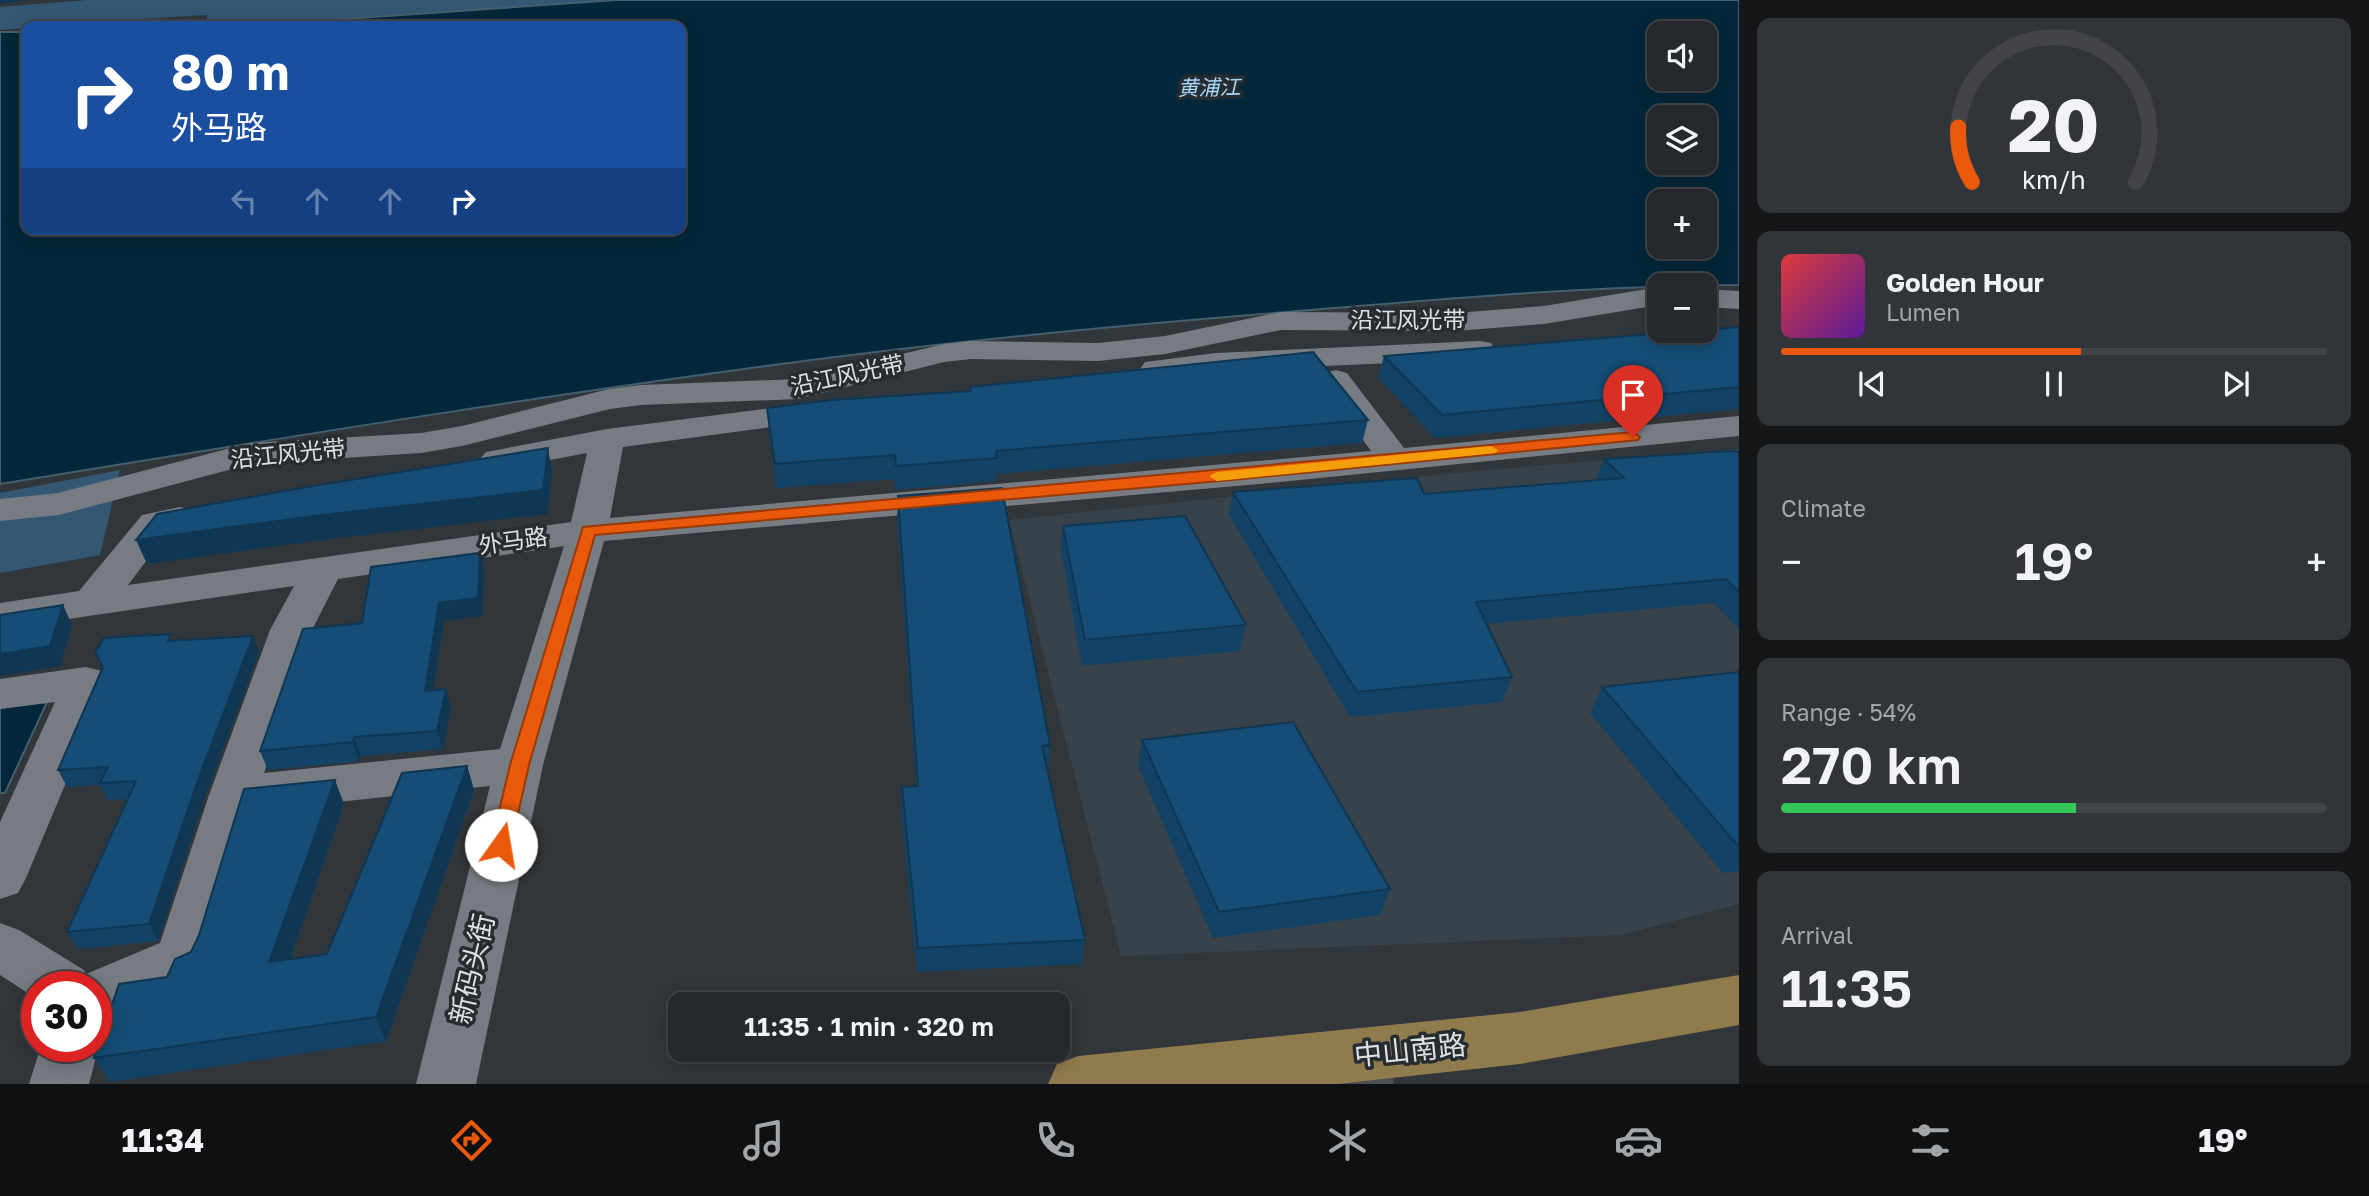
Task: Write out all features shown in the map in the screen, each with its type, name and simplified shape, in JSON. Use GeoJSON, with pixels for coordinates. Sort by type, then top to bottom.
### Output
{"type":"FeatureCollection","features":[{"type":"Feature","properties":{"kind":"main road","name":"中山南路"},"geometry":{"type":"LineString","coordinates":[[1078,1084],[1520,1038],[1739,1000]]}},
{"type":"Feature","properties":{"kind":"street","name":"沿江风光带"},"geometry":{"type":"LineString","coordinates":[[0,510],[59,504],[250,454],[421,443],[462,436],[609,399],[641,395],[798,389],[944,353],[971,350],[1098,352],[1166,345],[1282,321],[1455,322],[1544,315],[1647,298]]}},
{"type":"Feature","properties":{"kind":"street"},"geometry":{"type":"LineString","coordinates":[[1717,299],[1739,300]]}},
{"type":"Feature","properties":{"kind":"street"},"geometry":{"type":"LineString","coordinates":[[1282,321],[1318,357],[1395,460]]}},
{"type":"Feature","properties":{"kind":"street"},"geometry":{"type":"LineString","coordinates":[[1050,383],[1216,362],[1525,347]]}},
{"type":"Feature","properties":{"kind":"street"},"geometry":{"type":"LineString","coordinates":[[415,475],[607,439],[856,407]]}},
{"type":"Feature","properties":{"kind":"street","name":"外马路"},"geometry":{"type":"LineString","coordinates":[[0,616],[588,531],[1395,460],[1739,426]]}},
{"type":"Feature","properties":{"kind":"street","name":"新码头街"},"geometry":{"type":"LineString","coordinates":[[446,1084],[519,765],[588,531],[607,439]]}},
{"type":"Feature","properties":{"kind":"street"},"geometry":{"type":"LineString","coordinates":[[92,603],[155,523],[210,513]]}},
{"type":"Feature","properties":{"kind":"street"},"geometry":{"type":"LineString","coordinates":[[112,988],[182,958],[233,795],[291,630],[324,568]]}},
{"type":"Feature","properties":{"kind":"street"},"geometry":{"type":"LineString","coordinates":[[0,694],[86,682],[0,878]]}},
{"type":"Feature","properties":{"kind":"street"},"geometry":{"type":"LineString","coordinates":[[233,795],[519,765]]}},
{"type":"Feature","properties":{"kind":"street"},"geometry":{"type":"LineString","coordinates":[[0,946],[39,971]]}},
{"type":"Feature","properties":{"kind":"street"},"geometry":{"type":"LineString","coordinates":[[59,1084],[66,1062]]}},
{"type":"Feature","properties":{"kind":"shaded area"},"geometry":{"type":"Polygon","coordinates":[[[87,0],[616,0],[316,21],[206,21],[207,15],[108,21],[21,21],[21,28],[0,30],[0,7],[87,0]]]}},
{"type":"Feature","properties":{"kind":"shaded area"},"geometry":{"type":"Polygon","coordinates":[[[1739,449],[1739,904],[1621,935],[1121,956],[1009,520],[1466,472],[1739,449]]]}},
{"type":"Feature","properties":{"kind":"shaded area"},"geometry":{"type":"Polygon","coordinates":[[[120,470],[100,555],[0,573],[0,493],[120,470]]]}},
{"type":"Feature","properties":{"kind":"water","name":"黄浦江"},"geometry":{"type":"Polygon","coordinates":[[[616,0],[1739,0],[1739,285],[1717,285],[1717,273],[1647,273],[1647,287],[1448,299],[1162,322],[938,345],[516,402],[0,484],[0,32],[21,32],[21,235],[686,235],[686,21],[316,21],[616,0]]]}},
{"type":"Feature","properties":{"kind":"water"},"geometry":{"type":"Polygon","coordinates":[[[47,702],[5,793],[0,793],[0,708],[47,702]]]}},
{"type":"Feature","properties":{"kind":"building"},"geometry":{"type":"Polygon","coordinates":[[[1739,327],[1739,387],[1442,415],[1384,356],[1647,335],[1647,343],[1717,343],[1717,329],[1739,327]]]}},
{"type":"Feature","properties":{"kind":"building"},"geometry":{"type":"Polygon","coordinates":[[[1313,352],[1368,420],[996,451],[997,458],[896,466],[895,455],[775,464],[767,408],[831,400],[971,391],[970,387],[1313,352]]]}},
{"type":"Feature","properties":{"kind":"building"},"geometry":{"type":"Polygon","coordinates":[[[548,448],[543,490],[322,515],[136,540],[157,514],[548,448]]]}},
{"type":"Feature","properties":{"kind":"building"},"geometry":{"type":"Polygon","coordinates":[[[1739,452],[1739,592],[1726,579],[1476,602],[1512,677],[1357,692],[1233,492],[1417,478],[1424,494],[1624,478],[1604,459],[1739,452]]]}},
{"type":"Feature","properties":{"kind":"building"},"geometry":{"type":"Polygon","coordinates":[[[1002,488],[1050,745],[1042,746],[1085,940],[918,948],[902,787],[918,786],[898,496],[1002,488]]]}},
{"type":"Feature","properties":{"kind":"building"},"geometry":{"type":"Polygon","coordinates":[[[1185,516],[1246,625],[1085,640],[1063,526],[1185,516]]]}},
{"type":"Feature","properties":{"kind":"building"},"geometry":{"type":"Polygon","coordinates":[[[480,553],[478,598],[439,603],[425,691],[446,689],[437,731],[354,737],[353,742],[260,751],[303,629],[362,623],[371,567],[480,553]]]}},
{"type":"Feature","properties":{"kind":"building"},"geometry":{"type":"Polygon","coordinates":[[[63,605],[50,646],[0,654],[0,615],[63,605]]]}},
{"type":"Feature","properties":{"kind":"building"},"geometry":{"type":"Polygon","coordinates":[[[171,634],[168,641],[253,636],[199,777],[149,924],[67,932],[136,781],[100,783],[108,767],[58,770],[103,667],[95,652],[104,638],[171,634]]]}},
{"type":"Feature","properties":{"kind":"building"},"geometry":{"type":"Polygon","coordinates":[[[1739,672],[1739,847],[1602,687],[1739,672]]]}},
{"type":"Feature","properties":{"kind":"building"},"geometry":{"type":"Polygon","coordinates":[[[1293,722],[1390,889],[1219,912],[1142,740],[1293,722]]]}},
{"type":"Feature","properties":{"kind":"building"},"geometry":{"type":"Polygon","coordinates":[[[467,766],[376,1017],[112,1055],[112,1005],[119,984],[167,977],[175,959],[191,952],[199,935],[244,789],[335,780],[269,962],[327,954],[402,773],[467,766]]]}},
{"type":"Feature","properties":{"kind":"tunnel"},"geometry":{"type":"LineString","coordinates":[[1341,1084],[1400,1074]]}},
{"type":"Feature","properties":{"kind":"slow traffic"},"geometry":{"type":"LineString","coordinates":[[1217,476],[1491,450]]}},
{"type":"Feature","properties":{"kind":"route"},"geometry":{"type":"LineString","coordinates":[[501,845],[519,765],[588,531],[1633,437]]}}]}
